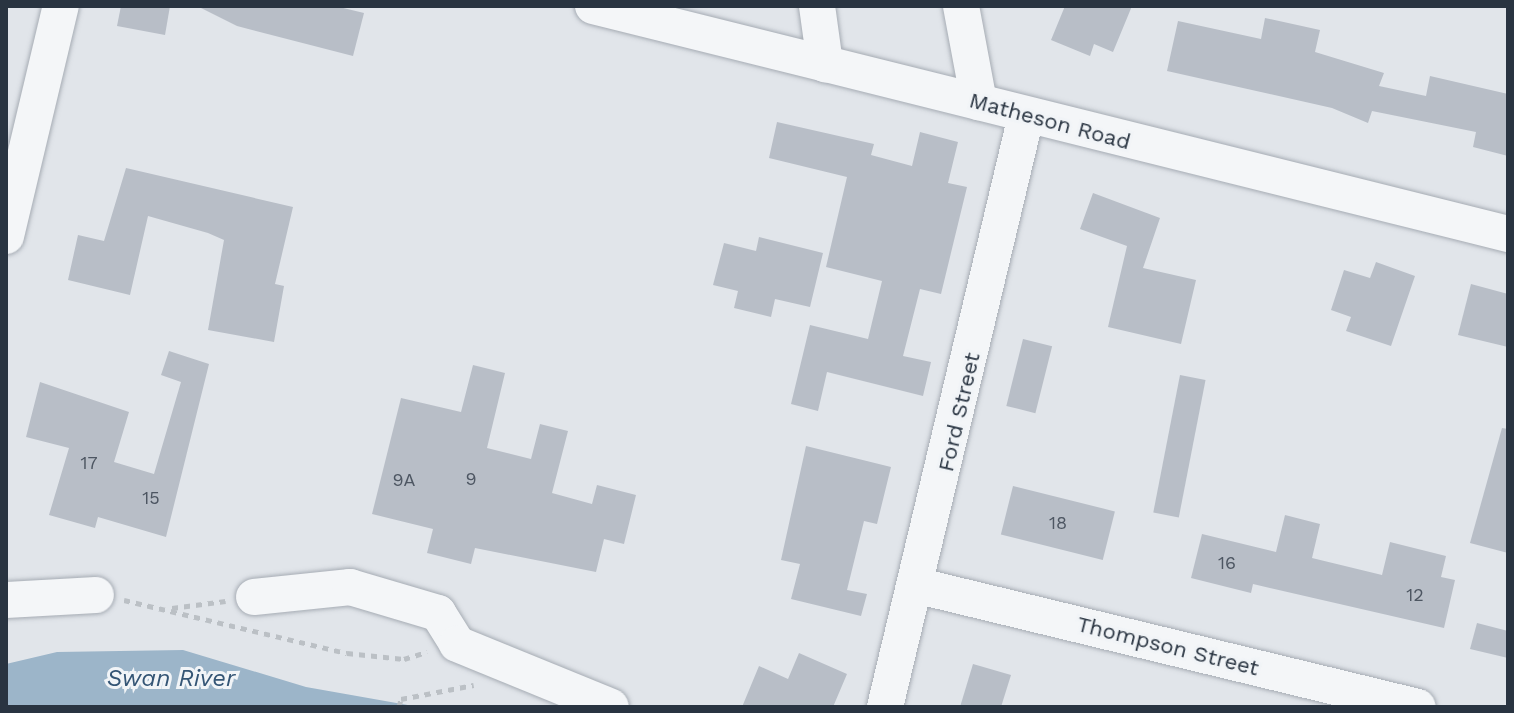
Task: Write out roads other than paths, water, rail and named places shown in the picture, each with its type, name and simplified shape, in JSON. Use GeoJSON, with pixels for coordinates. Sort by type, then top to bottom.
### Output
{"type":"FeatureCollection","features":[{"type":"Feature","properties":{"kind":"street"},"geometry":{"type":"LineString","coordinates":[[6,236],[11,196],[61,6]]}},
{"type":"Feature","properties":{"kind":"street","name":"Matheson Road"},"geometry":{"type":"LineString","coordinates":[[593,6],[1508,234]]}},
{"type":"Feature","properties":{"kind":"street"},"geometry":{"type":"LineString","coordinates":[[817,6],[825,64]]}},
{"type":"Feature","properties":{"kind":"street"},"geometry":{"type":"LineString","coordinates":[[961,6],[979,102]]}},
{"type":"Feature","properties":{"kind":"street","name":"Ford Street"},"geometry":{"type":"LineString","coordinates":[[885,707],[919,586],[1026,116]]}},
{"type":"Feature","properties":{"kind":"street","name":"Thompson Street"},"geometry":{"type":"LineString","coordinates":[[919,586],[1418,707]]}},
{"type":"Feature","properties":{"kind":"street"},"geometry":{"type":"LineString","coordinates":[[254,597],[350,587],[438,613],[457,644],[611,707]]}},
{"type":"Feature","properties":{"kind":"street"},"geometry":{"type":"LineString","coordinates":[[6,600],[96,595]]}},
{"type":"Feature","properties":{"kind":"water","name":"Swan River"},"geometry":{"type":"Polygon","coordinates":[[[183,650],[306,687],[419,707],[6,707],[6,664],[57,652],[183,650]]]}}]}
